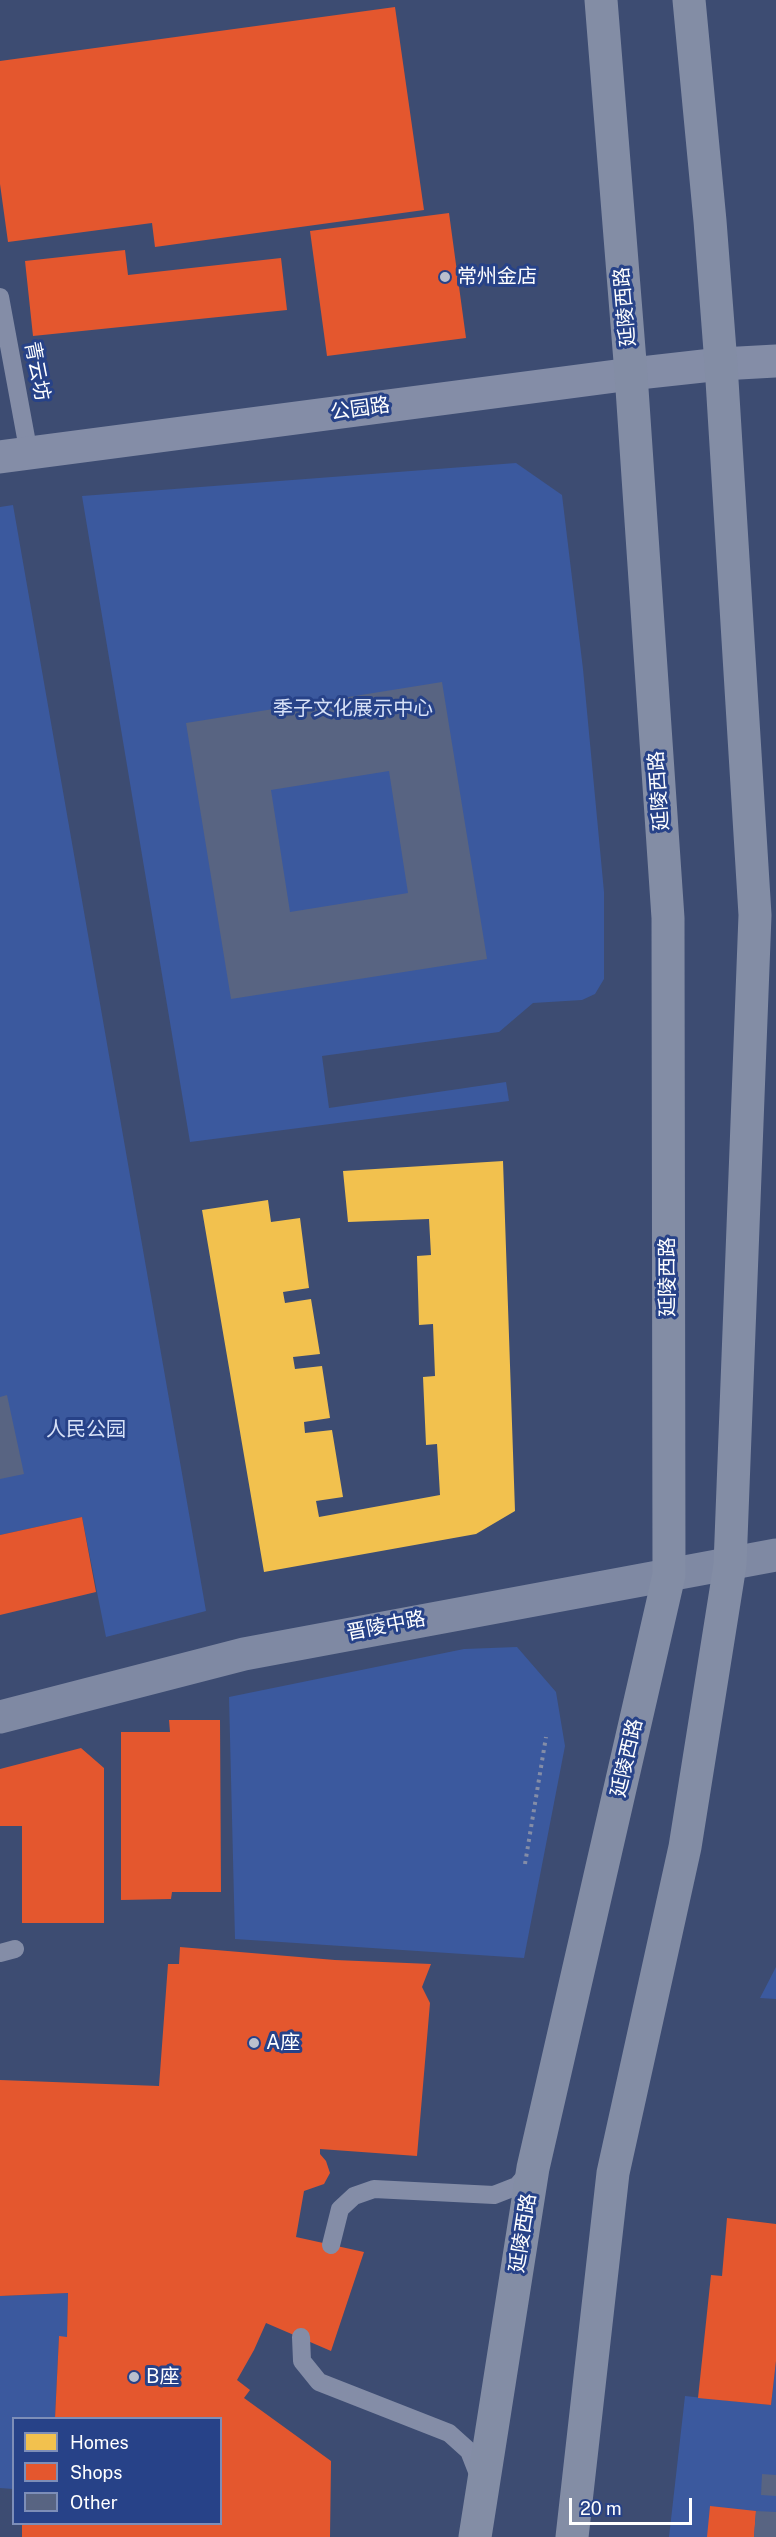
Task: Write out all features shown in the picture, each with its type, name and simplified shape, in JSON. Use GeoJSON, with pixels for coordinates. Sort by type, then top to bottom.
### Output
{"type":"FeatureCollection","features":[{"type":"Feature","properties":{"kind":"main road","name":"延陵西路"},"geometry":{"type":"LineString","coordinates":[[475,2537],[533,2168],[669,1575],[668,918],[631,374],[601,0]]}},
{"type":"Feature","properties":{"kind":"main road"},"geometry":{"type":"LineString","coordinates":[[572,2537],[613,2173],[685,1847],[730,1565],[755,915],[721,364],[689,0]]}},
{"type":"Feature","properties":{"kind":"main road","name":"晋陵中路"},"geometry":{"type":"LineString","coordinates":[[0,1717],[244,1654],[776,1555]]}},
{"type":"Feature","properties":{"kind":"street","name":"公园路"},"geometry":{"type":"LineString","coordinates":[[15,456],[631,374],[721,364],[776,361]]}},
{"type":"Feature","properties":{"kind":"lane","name":"青云坊"},"geometry":{"type":"LineString","coordinates":[[0,297],[15,456]]}},
{"type":"Feature","properties":{"kind":"lane"},"geometry":{"type":"LineString","coordinates":[[330,2245],[340,2209],[354,2196],[374,2189],[494,2195],[517,2186],[533,2168]]}},
{"type":"Feature","properties":{"kind":"lane"},"geometry":{"type":"LineString","coordinates":[[300,2337],[303,2361],[319,2382],[449,2433],[469,2451],[483,2487]]}},
{"type":"Feature","properties":{"kind":"path"},"geometry":{"type":"LineString","coordinates":[[525,1864],[546,1737]]}},
{"type":"Feature","properties":{"kind":"green space","name":"季子文化展示中心"},"geometry":{"type":"Polygon","coordinates":[[[516,463],[562,495],[583,669],[604,892],[604,979],[595,994],[582,1000],[533,1003],[499,1032],[322,1056],[329,1108],[506,1082],[509,1101],[190,1142],[82,496],[516,463]]]}},
{"type":"Feature","properties":{"kind":"green space","name":"人民公园"},"geometry":{"type":"Polygon","coordinates":[[[13,505],[206,1611],[106,1637],[82,1517],[0,1535],[0,507],[13,505]]]}},
{"type":"Feature","properties":{"kind":"green space"},"geometry":{"type":"Polygon","coordinates":[[[517,1647],[556,1692],[565,1746],[524,1958],[235,1939],[229,1697],[464,1649],[517,1647]]]}},
{"type":"Feature","properties":{"kind":"green space"},"geometry":{"type":"Polygon","coordinates":[[[776,1967],[776,1999],[760,1998],[776,1967]]]}},
{"type":"Feature","properties":{"kind":"green space"},"geometry":{"type":"Polygon","coordinates":[[[68,2293],[67,2337],[59,2337],[55,2417],[12,2417],[12,2489],[0,2488],[0,2296],[68,2293]]]}},
{"type":"Feature","properties":{"kind":"green space"},"geometry":{"type":"Polygon","coordinates":[[[776,2361],[776,2537],[669,2537],[685,2396],[771,2405],[776,2361]]]}},
{"type":"Feature","properties":{"kind":"building: Homes"},"geometry":{"type":"Polygon","coordinates":[[[503,1161],[515,1511],[476,1534],[264,1572],[202,1210],[268,1200],[271,1222],[300,1218],[309,1288],[283,1292],[285,1303],[311,1299],[320,1354],[293,1357],[295,1369],[322,1366],[330,1418],[304,1422],[305,1433],[332,1430],[343,1497],[316,1501],[319,1517],[440,1495],[437,1444],[426,1445],[423,1377],[435,1376],[433,1324],[419,1325],[417,1256],[431,1255],[429,1219],[348,1222],[343,1171],[503,1161]]]}},
{"type":"Feature","properties":{"kind":"building: Shops"},"geometry":{"type":"Polygon","coordinates":[[[395,7],[424,210],[155,247],[152,223],[8,242],[0,184],[0,61],[395,7]]]}},
{"type":"Feature","properties":{"kind":"building: Shops"},"geometry":{"type":"Polygon","coordinates":[[[449,213],[466,338],[327,356],[310,231],[449,213]]]}},
{"type":"Feature","properties":{"kind":"building: Shops"},"geometry":{"type":"Polygon","coordinates":[[[125,250],[128,275],[281,258],[287,310],[33,336],[25,261],[125,250]]]}},
{"type":"Feature","properties":{"kind":"building: Shops"},"geometry":{"type":"Polygon","coordinates":[[[82,1517],[96,1592],[0,1615],[0,1535],[82,1517]]]}},
{"type":"Feature","properties":{"kind":"building: Shops"},"geometry":{"type":"Polygon","coordinates":[[[169,1720],[220,1720],[221,1892],[172,1892],[171,1899],[121,1900],[121,1732],[170,1732],[169,1720]]]}},
{"type":"Feature","properties":{"kind":"building: Shops"},"geometry":{"type":"Polygon","coordinates":[[[81,1748],[104,1768],[104,1923],[22,1923],[22,1826],[0,1826],[0,1769],[81,1748]]]}},
{"type":"Feature","properties":{"kind":"building: Shops"},"geometry":{"type":"Polygon","coordinates":[[[180,1947],[335,1960],[431,1964],[422,1987],[430,2003],[417,2156],[320,2149],[320,2154],[326,2161],[330,2173],[324,2184],[304,2191],[296,2237],[364,2252],[331,2351],[266,2323],[237,2380],[250,2390],[244,2398],[331,2461],[330,2537],[22,2537],[22,2525],[222,2525],[222,2417],[55,2417],[59,2336],[67,2337],[68,2293],[0,2296],[0,2080],[159,2086],[168,1964],[179,1964],[180,1947]]]}},
{"type":"Feature","properties":{"kind":"building: Shops"},"geometry":{"type":"Polygon","coordinates":[[[727,2218],[776,2224],[776,2361],[771,2405],[698,2398],[711,2275],[722,2276],[727,2218]]]}},
{"type":"Feature","properties":{"kind":"building: Shops"},"geometry":{"type":"Polygon","coordinates":[[[710,2506],[756,2511],[754,2537],[707,2537],[710,2506]]]}},
{"type":"Feature","properties":{"kind":"building: Other"},"geometry":{"type":"Polygon","coordinates":[[[442,682],[487,959],[231,999],[186,723],[442,682]],[[389,771],[271,790],[290,912],[408,893],[389,771]]]}},
{"type":"Feature","properties":{"kind":"building: Other"},"geometry":{"type":"Polygon","coordinates":[[[7,1395],[24,1474],[0,1479],[0,1397],[7,1395]]]}},
{"type":"Feature","properties":{"kind":"building: Other"},"geometry":{"type":"Polygon","coordinates":[[[762,2474],[776,2475],[776,2496],[761,2495],[762,2474]]]}},
{"type":"Feature","properties":{"kind":"building: Other"},"geometry":{"type":"Polygon","coordinates":[[[756,2511],[776,2512],[776,2537],[754,2537],[756,2511]]]}},
{"type":"Feature","properties":{"kind":"place","name":"常州金店"},"geometry":{"type":"Point","coordinates":[445,277]}},
{"type":"Feature","properties":{"kind":"place","name":"A座"},"geometry":{"type":"Point","coordinates":[254,2043]}},
{"type":"Feature","properties":{"kind":"place","name":"B座"},"geometry":{"type":"Point","coordinates":[134,2377]}}]}
